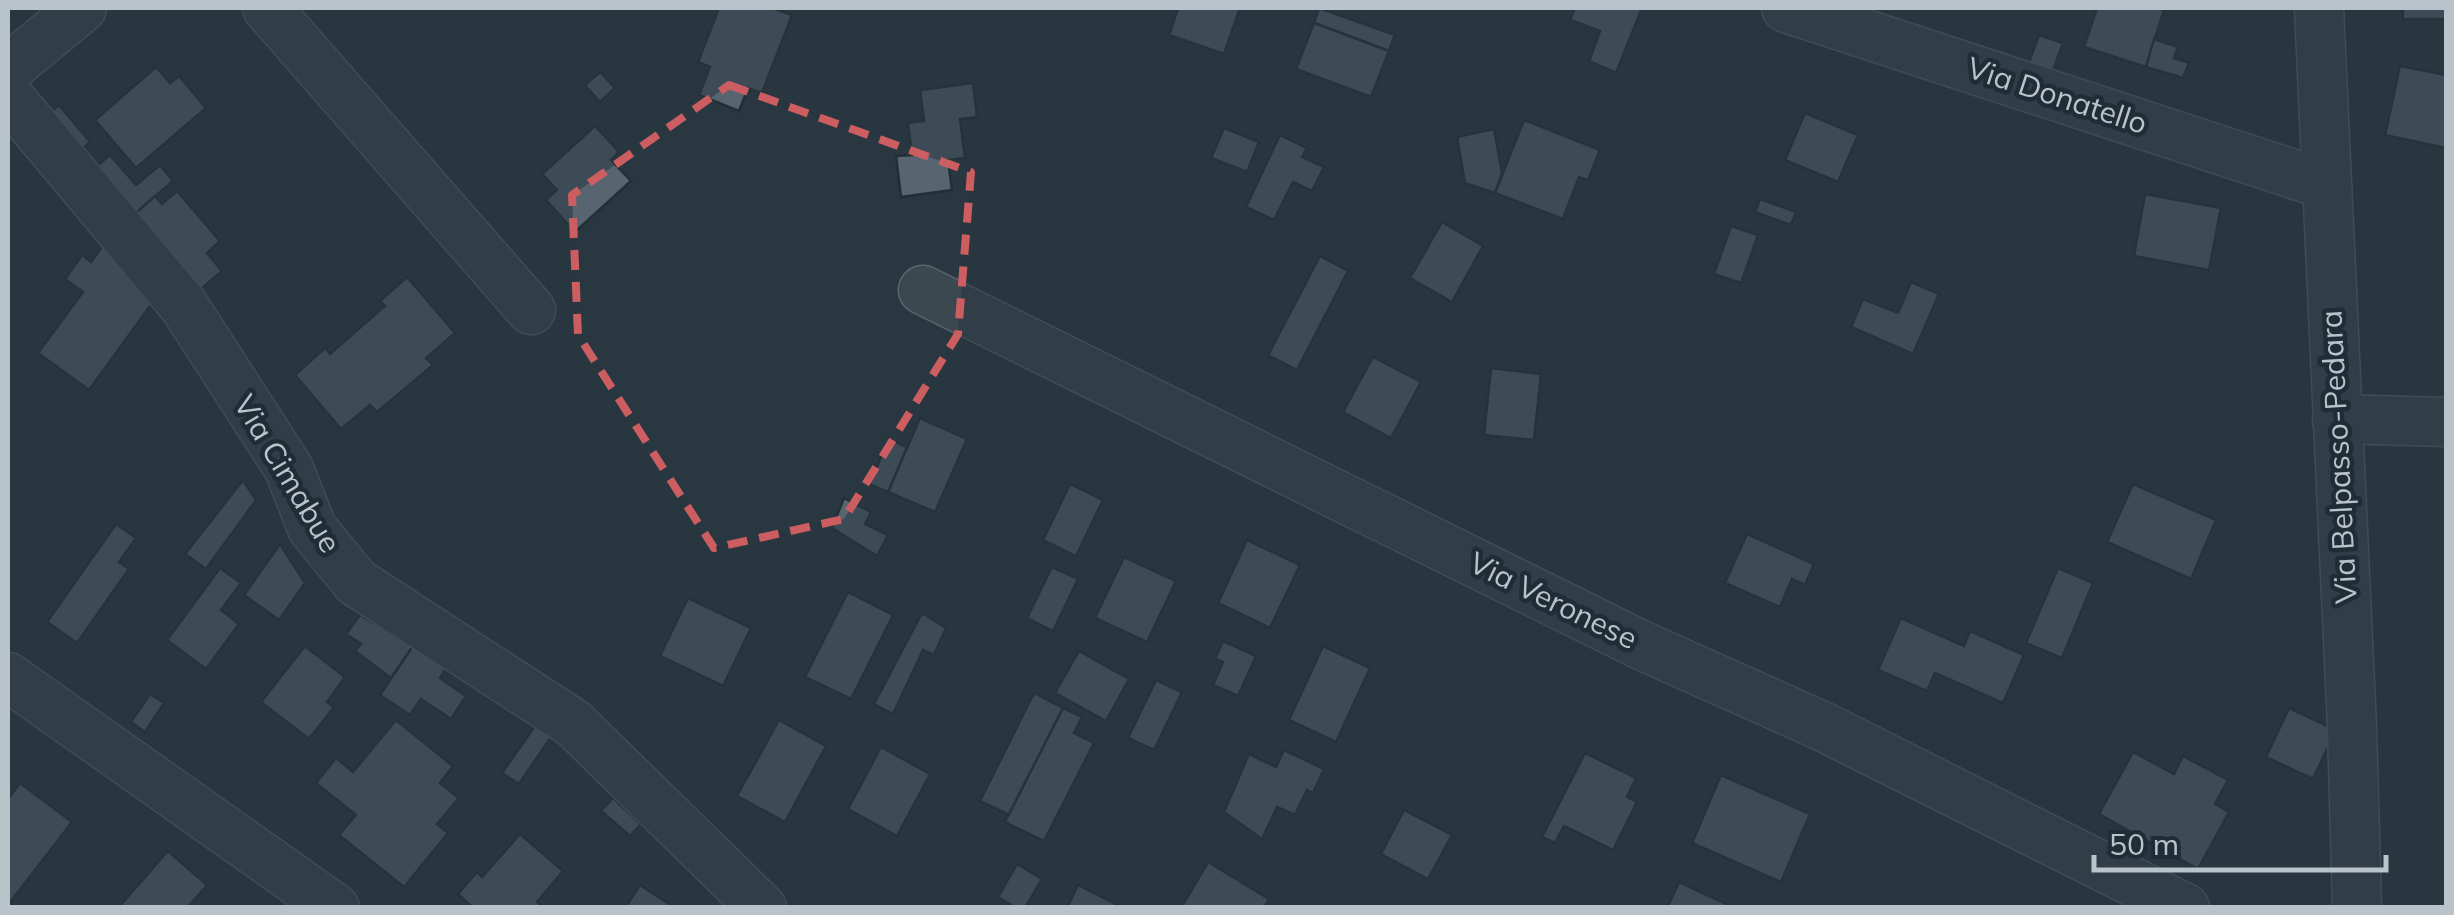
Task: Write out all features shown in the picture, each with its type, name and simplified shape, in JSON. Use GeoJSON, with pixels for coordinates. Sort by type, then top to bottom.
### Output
{"type":"FeatureCollection","features":[{"type":"Feature","properties":{"kind":"street"},"geometry":{"type":"LineString","coordinates":[[8,69],[82,8]]}},
{"type":"Feature","properties":{"kind":"street"},"geometry":{"type":"LineString","coordinates":[[267,8],[531,310]]}},
{"type":"Feature","properties":{"kind":"street","name":"Via Donatello"},"geometry":{"type":"LineString","coordinates":[[1786,8],[2327,185]]}},
{"type":"Feature","properties":{"kind":"street","name":"Via Belpasso-Pedara"},"geometry":{"type":"LineString","coordinates":[[2319,8],[2357,908]]}},
{"type":"Feature","properties":{"kind":"street","name":"Via Cimabue"},"geometry":{"type":"LineString","coordinates":[[8,96],[184,306],[289,469],[312,528],[356,582],[573,723],[762,908]]}},
{"type":"Feature","properties":{"kind":"street","name":"Via Veronese"},"geometry":{"type":"LineString","coordinates":[[923,290],[1643,646],[1824,726],[2185,908]]}},
{"type":"Feature","properties":{"kind":"street"},"geometry":{"type":"LineString","coordinates":[[2338,418],[2446,422]]}},
{"type":"Feature","properties":{"kind":"street"},"geometry":{"type":"LineString","coordinates":[[8,677],[335,908]]}},
{"type":"Feature","properties":{"kind":"highlighted area"},"geometry":{"type":"Polygon","coordinates":[[[729,85],[971,172],[958,334],[844,519],[714,548],[578,335],[572,195],[729,85]]]}},
{"type":"Feature","properties":{"kind":"building"},"geometry":{"type":"Polygon","coordinates":[[[719,8],[772,8],[792,15],[762,93],[748,88],[739,111],[699,95],[710,67],[698,62],[719,8]]]}},
{"type":"Feature","properties":{"kind":"building"},"geometry":{"type":"Polygon","coordinates":[[[1178,8],[1240,8],[1224,54],[1169,35],[1178,8]]]}},
{"type":"Feature","properties":{"kind":"building"},"geometry":{"type":"Polygon","coordinates":[[[1319,8],[1395,35],[1389,51],[1314,23],[1319,8]]]}},
{"type":"Feature","properties":{"kind":"building"},"geometry":{"type":"Polygon","coordinates":[[[1575,8],[1642,8],[1616,73],[1589,61],[1600,31],[1570,20],[1575,8]]]}},
{"type":"Feature","properties":{"kind":"building"},"geometry":{"type":"Polygon","coordinates":[[[2097,8],[2164,10],[2146,67],[2084,47],[2097,8]]]}},
{"type":"Feature","properties":{"kind":"building"},"geometry":{"type":"Polygon","coordinates":[[[2403,8],[2446,8],[2446,19],[2403,19],[2403,8]]]}},
{"type":"Feature","properties":{"kind":"building"},"geometry":{"type":"Polygon","coordinates":[[[1314,23],[1389,51],[1371,97],[1296,69],[1314,23]]]}},
{"type":"Feature","properties":{"kind":"building"},"geometry":{"type":"Polygon","coordinates":[[[2039,35],[2063,43],[2051,76],[2027,68],[2039,35]]]}},
{"type":"Feature","properties":{"kind":"building"},"geometry":{"type":"Polygon","coordinates":[[[2154,39],[2178,47],[2174,58],[2189,63],[2183,78],[2146,67],[2154,39]]]}},
{"type":"Feature","properties":{"kind":"building"},"geometry":{"type":"Polygon","coordinates":[[[2400,66],[2446,75],[2446,148],[2385,135],[2400,66]]]}},
{"type":"Feature","properties":{"kind":"building"},"geometry":{"type":"Polygon","coordinates":[[[156,67],[170,83],[179,76],[206,108],[136,168],[95,120],[156,67]]]}},
{"type":"Feature","properties":{"kind":"building"},"geometry":{"type":"Polygon","coordinates":[[[600,72],[615,88],[600,102],[585,85],[600,72]]]}},
{"type":"Feature","properties":{"kind":"building"},"geometry":{"type":"Polygon","coordinates":[[[973,83],[977,117],[960,119],[965,158],[948,160],[952,190],[901,197],[896,156],[912,155],[908,123],[924,121],[920,90],[973,83]]]}},
{"type":"Feature","properties":{"kind":"building"},"geometry":{"type":"Polygon","coordinates":[[[59,105],[90,142],[83,148],[98,165],[110,155],[136,185],[160,165],[173,181],[129,219],[43,119],[59,105]]]}},
{"type":"Feature","properties":{"kind":"building"},"geometry":{"type":"Polygon","coordinates":[[[1805,113],[1858,135],[1838,182],[1785,160],[1805,113]]]}},
{"type":"Feature","properties":{"kind":"building"},"geometry":{"type":"Polygon","coordinates":[[[1524,120],[1600,150],[1588,180],[1579,177],[1563,219],[1495,193],[1524,120]]]}},
{"type":"Feature","properties":{"kind":"building"},"geometry":{"type":"Polygon","coordinates":[[[595,126],[619,152],[611,160],[631,181],[575,232],[546,200],[557,190],[542,174],[595,126]]]}},
{"type":"Feature","properties":{"kind":"building"},"geometry":{"type":"Polygon","coordinates":[[[1224,128],[1259,142],[1247,172],[1211,158],[1224,128]]]}},
{"type":"Feature","properties":{"kind":"building"},"geometry":{"type":"Polygon","coordinates":[[[1494,129],[1502,173],[1495,193],[1465,183],[1457,137],[1494,129]]]}},
{"type":"Feature","properties":{"kind":"building"},"geometry":{"type":"Polygon","coordinates":[[[1280,135],[1307,148],[1302,157],[1324,167],[1312,191],[1293,182],[1274,220],[1246,207],[1280,135]]]}},
{"type":"Feature","properties":{"kind":"building"},"geometry":{"type":"Polygon","coordinates":[[[177,191],[220,241],[207,253],[222,271],[194,295],[129,219],[155,196],[162,204],[177,191]]]}},
{"type":"Feature","properties":{"kind":"building"},"geometry":{"type":"Polygon","coordinates":[[[2145,194],[2221,208],[2209,270],[2134,256],[2145,194]]]}},
{"type":"Feature","properties":{"kind":"building"},"geometry":{"type":"Polygon","coordinates":[[[1760,199],[1796,212],[1791,225],[1755,212],[1760,199]]]}},
{"type":"Feature","properties":{"kind":"building"},"geometry":{"type":"Polygon","coordinates":[[[1442,222],[1483,246],[1452,302],[1410,278],[1442,222]]]}},
{"type":"Feature","properties":{"kind":"building"},"geometry":{"type":"Polygon","coordinates":[[[1731,226],[1758,235],[1741,283],[1714,274],[1731,226]]]}},
{"type":"Feature","properties":{"kind":"building"},"geometry":{"type":"Polygon","coordinates":[[[108,238],[158,295],[89,390],[38,353],[83,292],[65,279],[82,255],[91,262],[108,238]]]}},
{"type":"Feature","properties":{"kind":"building"},"geometry":{"type":"Polygon","coordinates":[[[1320,256],[1348,271],[1297,370],[1268,355],[1320,256]]]}},
{"type":"Feature","properties":{"kind":"building"},"geometry":{"type":"Polygon","coordinates":[[[407,277],[455,333],[426,358],[433,365],[377,412],[370,405],[341,429],[295,375],[325,348],[330,354],[385,306],[380,301],[407,277]]]}},
{"type":"Feature","properties":{"kind":"building"},"geometry":{"type":"Polygon","coordinates":[[[1911,282],[1939,294],[1913,354],[1851,327],[1863,299],[1898,313],[1911,282]]]}},
{"type":"Feature","properties":{"kind":"building"},"geometry":{"type":"Polygon","coordinates":[[[1373,357],[1421,382],[1391,438],[1343,412],[1373,357]]]}},
{"type":"Feature","properties":{"kind":"building"},"geometry":{"type":"Polygon","coordinates":[[[1491,368],[1541,374],[1534,440],[1484,435],[1491,368]]]}},
{"type":"Feature","properties":{"kind":"building"},"geometry":{"type":"Polygon","coordinates":[[[920,418],[967,439],[935,512],[888,492],[920,418]]]}},
{"type":"Feature","properties":{"kind":"building"},"geometry":{"type":"Polygon","coordinates":[[[889,439],[907,447],[888,492],[869,484],[889,439]]]}},
{"type":"Feature","properties":{"kind":"building"},"geometry":{"type":"Polygon","coordinates":[[[243,480],[256,500],[206,569],[185,554],[243,480]]]}},
{"type":"Feature","properties":{"kind":"building"},"geometry":{"type":"Polygon","coordinates":[[[1070,484],[1103,500],[1076,556],[1043,540],[1070,484]]]}},
{"type":"Feature","properties":{"kind":"building"},"geometry":{"type":"Polygon","coordinates":[[[2133,484],[2216,520],[2191,579],[2107,542],[2133,484]]]}},
{"type":"Feature","properties":{"kind":"building"},"geometry":{"type":"Polygon","coordinates":[[[844,498],[871,512],[865,524],[888,535],[877,556],[832,528],[844,498]]]}},
{"type":"Feature","properties":{"kind":"building"},"geometry":{"type":"Polygon","coordinates":[[[116,524],[136,538],[119,562],[129,569],[77,643],[47,622],[116,524]]]}},
{"type":"Feature","properties":{"kind":"building"},"geometry":{"type":"Polygon","coordinates":[[[1747,534],[1814,564],[1805,585],[1792,579],[1780,607],[1725,583],[1747,534]]]}},
{"type":"Feature","properties":{"kind":"building"},"geometry":{"type":"Polygon","coordinates":[[[1247,540],[1300,565],[1270,628],[1218,603],[1247,540]]]}},
{"type":"Feature","properties":{"kind":"building"},"geometry":{"type":"Polygon","coordinates":[[[280,544],[305,583],[279,620],[244,595],[280,544]]]}},
{"type":"Feature","properties":{"kind":"building"},"geometry":{"type":"Polygon","coordinates":[[[1124,557],[1176,581],[1147,642],[1095,618],[1124,557]]]}},
{"type":"Feature","properties":{"kind":"building"},"geometry":{"type":"Polygon","coordinates":[[[1052,567],[1078,579],[1053,631],[1027,618],[1052,567]]]}},
{"type":"Feature","properties":{"kind":"building"},"geometry":{"type":"Polygon","coordinates":[[[220,568],[241,583],[221,610],[239,624],[206,669],[167,640],[220,568]]]}},
{"type":"Feature","properties":{"kind":"building"},"geometry":{"type":"Polygon","coordinates":[[[2058,568],[2093,583],[2062,658],[2026,643],[2058,568]]]}},
{"type":"Feature","properties":{"kind":"building"},"geometry":{"type":"Polygon","coordinates":[[[848,592],[893,615],[851,699],[805,677],[848,592]]]}},
{"type":"Feature","properties":{"kind":"building"},"geometry":{"type":"Polygon","coordinates":[[[688,598],[751,628],[723,686],[660,656],[688,598]]]}},
{"type":"Feature","properties":{"kind":"building"},"geometry":{"type":"Polygon","coordinates":[[[922,613],[946,628],[934,655],[923,650],[893,714],[874,704],[922,613]]]}},
{"type":"Feature","properties":{"kind":"building"},"geometry":{"type":"Polygon","coordinates":[[[360,615],[413,646],[391,678],[355,651],[361,644],[346,634],[360,615]]]}},
{"type":"Feature","properties":{"kind":"building"},"geometry":{"type":"Polygon","coordinates":[[[1901,618],[1964,646],[1970,631],[2024,655],[2003,703],[1935,673],[1927,691],[1878,670],[1901,618]]]}},
{"type":"Feature","properties":{"kind":"building"},"geometry":{"type":"Polygon","coordinates":[[[1223,641],[1256,656],[1238,696],[1213,685],[1223,662],[1215,659],[1223,641]]]}},
{"type":"Feature","properties":{"kind":"building"},"geometry":{"type":"Polygon","coordinates":[[[305,646],[345,677],[327,702],[334,707],[309,739],[261,702],[305,646]]]}},
{"type":"Feature","properties":{"kind":"building"},"geometry":{"type":"Polygon","coordinates":[[[413,646],[446,669],[440,678],[466,696],[451,719],[421,699],[410,715],[380,695],[413,646]]]}},
{"type":"Feature","properties":{"kind":"building"},"geometry":{"type":"Polygon","coordinates":[[[1323,646],[1370,668],[1336,742],[1289,720],[1323,646]]]}},
{"type":"Feature","properties":{"kind":"building"},"geometry":{"type":"Polygon","coordinates":[[[1079,651],[1129,679],[1106,721],[1055,693],[1079,651]]]}},
{"type":"Feature","properties":{"kind":"building"},"geometry":{"type":"Polygon","coordinates":[[[1156,680],[1182,692],[1154,750],[1128,738],[1156,680]]]}},
{"type":"Feature","properties":{"kind":"building"},"geometry":{"type":"Polygon","coordinates":[[[1034,693],[1063,708],[1009,815],[980,801],[1034,693]]]}},
{"type":"Feature","properties":{"kind":"building"},"geometry":{"type":"Polygon","coordinates":[[[150,694],[164,703],[145,732],[131,722],[150,694]]]}},
{"type":"Feature","properties":{"kind":"building"},"geometry":{"type":"Polygon","coordinates":[[[1063,708],[1082,717],[1074,733],[1094,743],[1044,841],[1005,822],[1063,708]]]}},
{"type":"Feature","properties":{"kind":"building"},"geometry":{"type":"Polygon","coordinates":[[[2289,708],[2336,730],[2313,779],[2266,757],[2289,708]]]}},
{"type":"Feature","properties":{"kind":"building"},"geometry":{"type":"Polygon","coordinates":[[[396,720],[453,766],[440,783],[459,798],[437,824],[448,833],[404,887],[339,835],[356,815],[316,783],[336,758],[353,772],[396,720]]]}},
{"type":"Feature","properties":{"kind":"building"},"geometry":{"type":"Polygon","coordinates":[[[779,720],[826,746],[785,822],[737,796],[779,720]]]}},
{"type":"Feature","properties":{"kind":"building"},"geometry":{"type":"Polygon","coordinates":[[[535,726],[551,737],[519,784],[502,773],[535,726]]]}},
{"type":"Feature","properties":{"kind":"building"},"geometry":{"type":"Polygon","coordinates":[[[881,747],[930,774],[897,836],[848,809],[881,747]]]}},
{"type":"Feature","properties":{"kind":"building"},"geometry":{"type":"Polygon","coordinates":[[[1284,750],[1324,769],[1313,793],[1307,790],[1295,815],[1277,807],[1262,839],[1224,812],[1249,754],[1276,767],[1284,750]]]}},
{"type":"Feature","properties":{"kind":"building"},"geometry":{"type":"Polygon","coordinates":[[[2133,752],[2174,774],[2183,756],[2228,780],[2215,804],[2229,812],[2198,869],[2099,814],[2133,752]]]}},
{"type":"Feature","properties":{"kind":"building"},"geometry":{"type":"Polygon","coordinates":[[[1585,753],[1636,778],[1627,797],[1637,802],[1613,850],[1564,826],[1555,843],[1542,837],[1585,753]]]}},
{"type":"Feature","properties":{"kind":"building"},"geometry":{"type":"Polygon","coordinates":[[[1721,775],[1810,814],[1781,882],[1692,843],[1721,775]]]}},
{"type":"Feature","properties":{"kind":"building"},"geometry":{"type":"Polygon","coordinates":[[[20,783],[72,822],[8,905],[8,799],[20,783]]]}},
{"type":"Feature","properties":{"kind":"building"},"geometry":{"type":"Polygon","coordinates":[[[613,798],[641,824],[630,836],[601,811],[613,798]]]}},
{"type":"Feature","properties":{"kind":"building"},"geometry":{"type":"Polygon","coordinates":[[[1404,810],[1452,835],[1428,879],[1381,854],[1404,810]]]}},
{"type":"Feature","properties":{"kind":"building"},"geometry":{"type":"Polygon","coordinates":[[[520,834],[563,871],[537,902],[540,908],[473,908],[458,894],[477,872],[482,877],[520,834]]]}},
{"type":"Feature","properties":{"kind":"building"},"geometry":{"type":"Polygon","coordinates":[[[168,851],[207,885],[187,908],[118,908],[168,851]]]}},
{"type":"Feature","properties":{"kind":"building"},"geometry":{"type":"Polygon","coordinates":[[[1208,862],[1269,899],[1264,908],[1181,908],[1208,862]]]}},
{"type":"Feature","properties":{"kind":"building"},"geometry":{"type":"Polygon","coordinates":[[[1017,864],[1042,879],[1025,908],[1016,908],[998,897],[1017,864]]]}},
{"type":"Feature","properties":{"kind":"building"},"geometry":{"type":"Polygon","coordinates":[[[1679,882],[1735,908],[1667,908],[1679,882]]]}},
{"type":"Feature","properties":{"kind":"building"},"geometry":{"type":"Polygon","coordinates":[[[640,885],[669,904],[667,908],[625,908],[640,885]]]}},
{"type":"Feature","properties":{"kind":"building"},"geometry":{"type":"Polygon","coordinates":[[[1078,885],[1123,908],[1067,908],[1078,885]]]}}]}
